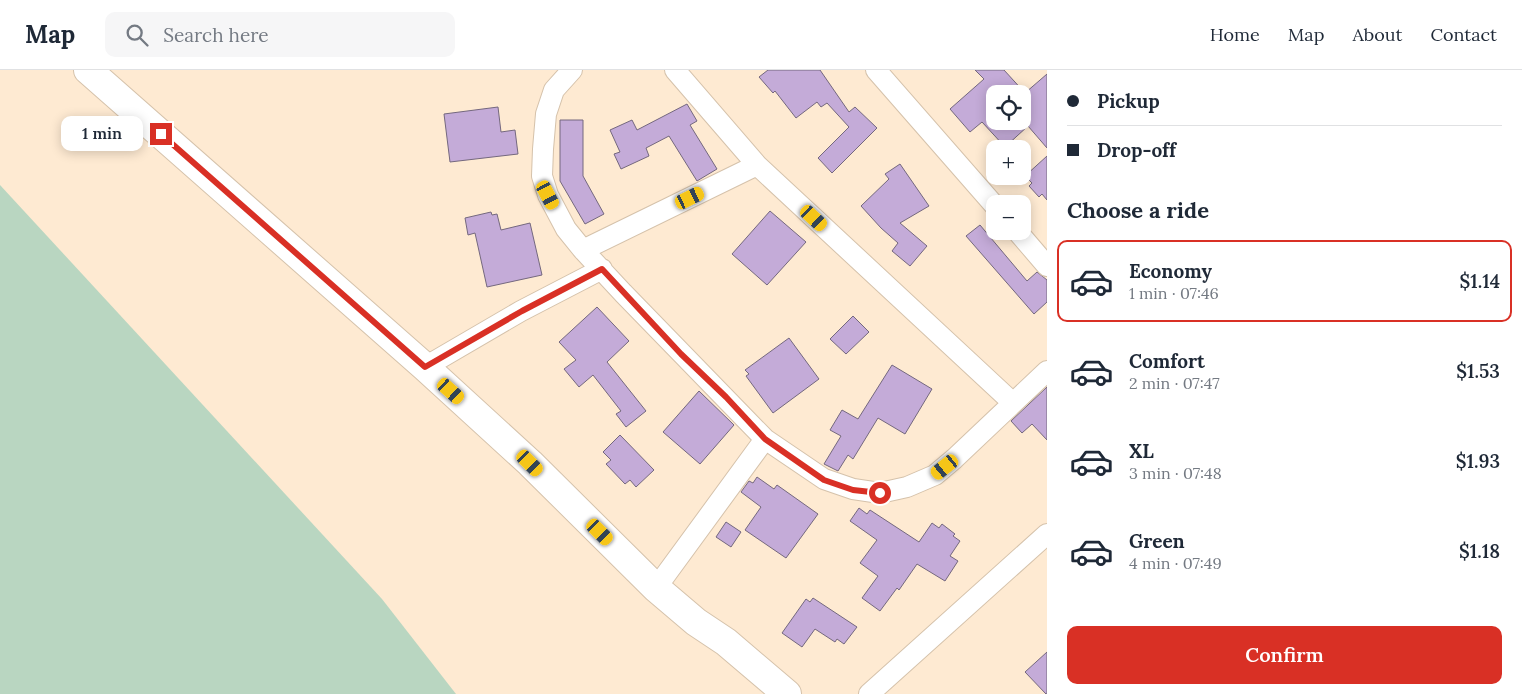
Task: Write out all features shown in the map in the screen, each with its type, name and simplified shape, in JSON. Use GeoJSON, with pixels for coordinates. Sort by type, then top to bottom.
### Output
{"type":"FeatureCollection","features":[{"type":"Feature","properties":{"kind":"street"},"geometry":{"type":"LineString","coordinates":[[88,70],[425,367],[530,463],[656,588],[696,622],[726,642],[787,694]]}},
{"type":"Feature","properties":{"kind":"street"},"geometry":{"type":"LineString","coordinates":[[572,70],[554,90],[546,114],[542,176],[548,195],[566,229],[583,250],[681,354],[726,397],[765,439],[824,480],[853,490],[880,493],[907,487],[935,475],[1047,371]]}},
{"type":"Feature","properties":{"kind":"street"},"geometry":{"type":"LineString","coordinates":[[675,70],[757,165],[1013,403]]}},
{"type":"Feature","properties":{"kind":"street"},"geometry":{"type":"LineString","coordinates":[[876,70],[986,196]]}},
{"type":"Feature","properties":{"kind":"street"},"geometry":{"type":"LineString","coordinates":[[583,250],[757,165]]}},
{"type":"Feature","properties":{"kind":"street"},"geometry":{"type":"LineString","coordinates":[[1025,240],[1047,266]]}},
{"type":"Feature","properties":{"kind":"street"},"geometry":{"type":"LineString","coordinates":[[425,367],[522,311],[602,269]]}},
{"type":"Feature","properties":{"kind":"street"},"geometry":{"type":"LineString","coordinates":[[656,588],[765,439]]}},
{"type":"Feature","properties":{"kind":"street"},"geometry":{"type":"LineString","coordinates":[[869,694],[1046,536]]}},
{"type":"Feature","properties":{"kind":"street"},"geometry":{"type":"LineString","coordinates":[[696,622],[759,694]]}},
{"type":"Feature","properties":{"kind":"green space"},"geometry":{"type":"Polygon","coordinates":[[[0,185],[382,599],[456,694],[0,694],[0,185]]]}},
{"type":"Feature","properties":{"kind":"building"},"geometry":{"type":"Polygon","coordinates":[[[768,70],[820,70],[849,112],[855,107],[877,128],[832,173],[818,158],[849,127],[827,103],[821,107],[817,102],[796,118],[775,91],[773,93],[759,77],[768,70]]]}},
{"type":"Feature","properties":{"kind":"building"},"geometry":{"type":"Polygon","coordinates":[[[975,70],[1004,70],[1018,85],[986,85],[986,126],[982,122],[970,132],[950,109],[984,79],[975,70]]]}},
{"type":"Feature","properties":{"kind":"building"},"geometry":{"type":"Polygon","coordinates":[[[1047,74],[1047,148],[1031,129],[1031,88],[1047,74]]]}},
{"type":"Feature","properties":{"kind":"building"},"geometry":{"type":"Polygon","coordinates":[[[687,104],[697,121],[690,125],[717,169],[697,181],[669,136],[646,148],[649,156],[621,169],[614,154],[620,152],[610,130],[632,120],[637,130],[687,104]]]}},
{"type":"Feature","properties":{"kind":"building"},"geometry":{"type":"Polygon","coordinates":[[[498,107],[501,132],[515,130],[518,154],[450,162],[444,114],[498,107]]]}},
{"type":"Feature","properties":{"kind":"building"},"geometry":{"type":"Polygon","coordinates":[[[560,120],[583,120],[583,176],[604,214],[585,224],[560,181],[560,120]]]}},
{"type":"Feature","properties":{"kind":"building"},"geometry":{"type":"Polygon","coordinates":[[[989,130],[1024,130],[1013,140],[999,140],[989,130]]]}},
{"type":"Feature","properties":{"kind":"building"},"geometry":{"type":"Polygon","coordinates":[[[1047,156],[1047,200],[1042,194],[1039,197],[1029,186],[1032,183],[1031,171],[1047,156]]]}},
{"type":"Feature","properties":{"kind":"building"},"geometry":{"type":"Polygon","coordinates":[[[900,164],[929,206],[900,223],[927,246],[910,266],[892,251],[898,243],[861,206],[889,179],[885,174],[900,164]]]}},
{"type":"Feature","properties":{"kind":"building"},"geometry":{"type":"Polygon","coordinates":[[[770,211],[806,242],[767,285],[732,254],[770,211]]]}},
{"type":"Feature","properties":{"kind":"building"},"geometry":{"type":"Polygon","coordinates":[[[491,212],[492,215],[497,214],[501,230],[530,223],[542,275],[487,287],[475,233],[468,235],[465,218],[491,212]]]}},
{"type":"Feature","properties":{"kind":"building"},"geometry":{"type":"Polygon","coordinates":[[[980,225],[986,232],[986,240],[993,240],[1027,281],[1037,272],[1047,280],[1047,302],[1034,314],[966,236],[980,225]]]}},
{"type":"Feature","properties":{"kind":"building"},"geometry":{"type":"Polygon","coordinates":[[[597,307],[629,341],[607,362],[646,411],[626,427],[616,414],[621,411],[593,375],[579,387],[564,369],[576,360],[559,342],[597,307]]]}},
{"type":"Feature","properties":{"kind":"building"},"geometry":{"type":"Polygon","coordinates":[[[853,316],[869,332],[846,354],[830,339],[853,316]]]}},
{"type":"Feature","properties":{"kind":"building"},"geometry":{"type":"Polygon","coordinates":[[[789,338],[819,379],[773,413],[746,376],[749,374],[745,370],[789,338]]]}},
{"type":"Feature","properties":{"kind":"building"},"geometry":{"type":"Polygon","coordinates":[[[892,365],[932,389],[905,434],[878,418],[853,459],[848,455],[838,471],[824,464],[841,436],[830,430],[842,410],[858,419],[892,365]]]}},
{"type":"Feature","properties":{"kind":"building"},"geometry":{"type":"Polygon","coordinates":[[[1047,387],[1047,440],[1032,424],[1022,433],[1011,421],[1047,387]]]}},
{"type":"Feature","properties":{"kind":"building"},"geometry":{"type":"Polygon","coordinates":[[[699,391],[734,425],[700,464],[663,432],[699,391]]]}},
{"type":"Feature","properties":{"kind":"building"},"geometry":{"type":"Polygon","coordinates":[[[620,435],[654,470],[636,487],[630,480],[625,484],[606,464],[611,460],[603,452],[620,435]]]}},
{"type":"Feature","properties":{"kind":"building"},"geometry":{"type":"Polygon","coordinates":[[[757,477],[774,489],[777,485],[818,514],[786,558],[745,530],[761,507],[741,492],[749,481],[753,483],[757,477]]]}},
{"type":"Feature","properties":{"kind":"building"},"geometry":{"type":"Polygon","coordinates":[[[859,508],[867,514],[870,510],[919,542],[932,523],[939,528],[942,524],[955,534],[953,536],[960,541],[950,556],[958,561],[945,581],[917,564],[899,590],[897,588],[880,611],[862,598],[878,576],[860,563],[877,540],[850,521],[859,508]]]}},
{"type":"Feature","properties":{"kind":"building"},"geometry":{"type":"Polygon","coordinates":[[[726,522],[741,532],[731,547],[716,537],[726,522]]]}},
{"type":"Feature","properties":{"kind":"building"},"geometry":{"type":"Polygon","coordinates":[[[813,598],[857,627],[844,644],[837,639],[835,642],[815,629],[802,647],[782,633],[806,599],[810,602],[813,598]]]}},
{"type":"Feature","properties":{"kind":"building"},"geometry":{"type":"Polygon","coordinates":[[[1047,652],[1047,694],[1046,694],[1025,672],[1047,652]]]}},
{"type":"Feature","properties":{"kind":"route"},"geometry":{"type":"LineString","coordinates":[[161,134],[425,367],[522,311],[602,269],[681,354],[726,397],[765,439],[824,480],[853,490],[880,493]]}}]}
